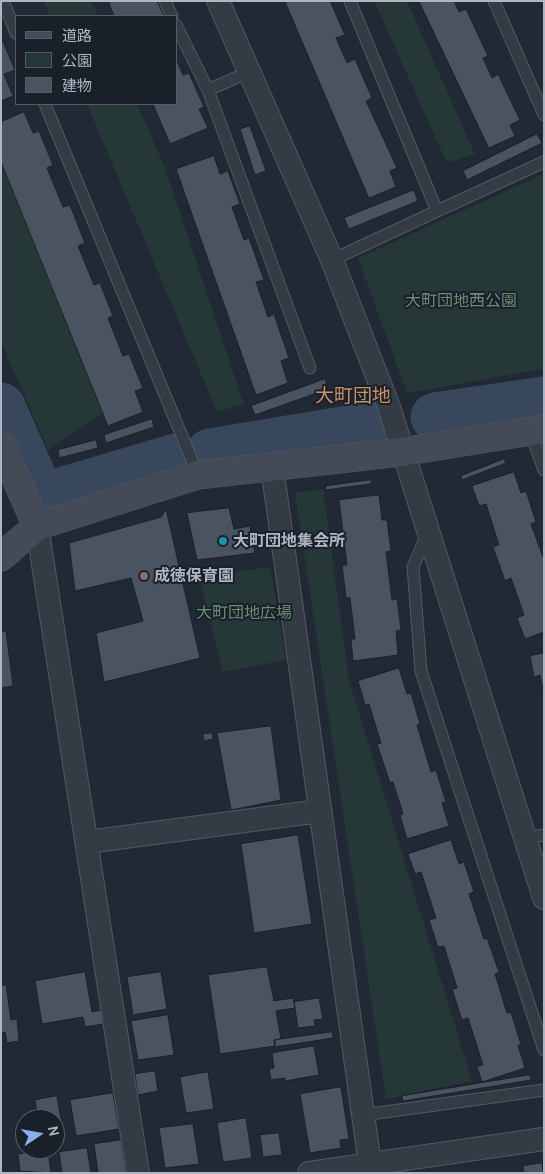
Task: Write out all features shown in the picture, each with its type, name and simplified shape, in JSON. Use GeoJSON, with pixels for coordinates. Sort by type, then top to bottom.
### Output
{"type":"FeatureCollection","features":[{"type":"Feature","properties":{"kind":"street"},"geometry":{"type":"LineString","coordinates":[[218,1],[332,260],[389,407],[401,452],[428,534],[534,837],[544,898]]}},
{"type":"Feature","properties":{"kind":"street"},"geometry":{"type":"LineString","coordinates":[[1,556],[37,526],[198,475],[401,452],[537,430]]}},
{"type":"Feature","properties":{"kind":"street"},"geometry":{"type":"LineString","coordinates":[[1,445],[37,526],[138,1173]]}},
{"type":"Feature","properties":{"kind":"street"},"geometry":{"type":"LineString","coordinates":[[272,467],[370,1164]]}},
{"type":"Feature","properties":{"kind":"street"},"geometry":{"type":"LineString","coordinates":[[87,842],[320,811]]}},
{"type":"Feature","properties":{"kind":"street"},"geometry":{"type":"LineString","coordinates":[[309,1173],[544,1139]]}},
{"type":"Feature","properties":{"kind":"lane"},"geometry":{"type":"LineString","coordinates":[[3,1],[15,31]]}},
{"type":"Feature","properties":{"kind":"lane"},"geometry":{"type":"LineString","coordinates":[[165,1],[172,15]]}},
{"type":"Feature","properties":{"kind":"lane"},"geometry":{"type":"LineString","coordinates":[[350,1],[437,211]]}},
{"type":"Feature","properties":{"kind":"lane"},"geometry":{"type":"LineString","coordinates":[[494,1],[544,115]]}},
{"type":"Feature","properties":{"kind":"lane"},"geometry":{"type":"LineString","coordinates":[[178,29],[208,90],[310,368]]}},
{"type":"Feature","properties":{"kind":"lane"},"geometry":{"type":"LineString","coordinates":[[208,90],[249,72]]}},
{"type":"Feature","properties":{"kind":"lane"},"geometry":{"type":"LineString","coordinates":[[45,105],[198,475]]}},
{"type":"Feature","properties":{"kind":"lane"},"geometry":{"type":"LineString","coordinates":[[332,260],[544,162]]}},
{"type":"Feature","properties":{"kind":"lane"},"geometry":{"type":"LineString","coordinates":[[537,430],[544,470]]}},
{"type":"Feature","properties":{"kind":"lane"},"geometry":{"type":"LineString","coordinates":[[428,534],[414,566],[421,671],[544,1050]]}},
{"type":"Feature","properties":{"kind":"lane"},"geometry":{"type":"LineString","coordinates":[[363,1115],[544,1090]]}},
{"type":"Feature","properties":{"kind":"green space"},"geometry":{"type":"Polygon","coordinates":[[[43,1],[91,1],[98,15],[50,15],[43,1]]]}},
{"type":"Feature","properties":{"kind":"green space"},"geometry":{"type":"Polygon","coordinates":[[[374,1],[407,1],[475,154],[447,163],[374,1]]]}},
{"type":"Feature","properties":{"kind":"green space"},"geometry":{"type":"Polygon","coordinates":[[[87,105],[137,105],[166,170],[244,404],[217,412],[87,105]]]}},
{"type":"Feature","properties":{"kind":"green space"},"geometry":{"type":"Polygon","coordinates":[[[1,132],[135,391],[48,450],[1,341],[1,132]]]}},
{"type":"Feature","properties":{"kind":"green space","name":"大町団地西公園"},"geometry":{"type":"Polygon","coordinates":[[[544,174],[544,369],[407,393],[358,258],[544,174]]]}},
{"type":"Feature","properties":{"kind":"green space"},"geometry":{"type":"Polygon","coordinates":[[[323,489],[349,680],[472,1081],[386,1099],[295,493],[323,489]]]}},
{"type":"Feature","properties":{"kind":"green space","name":"大町団地広場"},"geometry":{"type":"Polygon","coordinates":[[[270,567],[286,660],[223,672],[199,577],[270,567]]]}},
{"type":"Feature","properties":{"kind":"building"},"geometry":{"type":"Polygon","coordinates":[[[112,1],[157,1],[164,15],[114,15],[109,3],[112,1]]]}},
{"type":"Feature","properties":{"kind":"building"},"geometry":{"type":"Polygon","coordinates":[[[285,1],[330,1],[345,35],[336,38],[347,63],[355,59],[372,98],[366,101],[397,168],[390,171],[396,187],[369,198],[285,1]]]}},
{"type":"Feature","properties":{"kind":"building"},"geometry":{"type":"Polygon","coordinates":[[[419,1],[454,1],[459,12],[466,9],[488,56],[483,58],[492,78],[498,74],[520,120],[510,125],[515,136],[489,148],[419,1]]]}},
{"type":"Feature","properties":{"kind":"building"},"geometry":{"type":"Polygon","coordinates":[[[1,37],[15,70],[4,74],[13,96],[1,101],[1,37]]]}},
{"type":"Feature","properties":{"kind":"building"},"geometry":{"type":"Polygon","coordinates":[[[178,64],[183,75],[189,73],[204,107],[199,109],[208,128],[170,144],[153,105],[178,105],[178,64]]]}},
{"type":"Feature","properties":{"kind":"building"},"geometry":{"type":"Polygon","coordinates":[[[24,112],[33,133],[39,131],[53,165],[47,168],[63,207],[70,205],[85,243],[78,246],[94,285],[100,283],[113,316],[108,318],[123,356],[129,354],[143,388],[135,391],[143,412],[108,426],[1,162],[1,122],[24,112]]]}},
{"type":"Feature","properties":{"kind":"building"},"geometry":{"type":"Polygon","coordinates":[[[250,126],[266,171],[255,175],[240,129],[250,126]]]}},
{"type":"Feature","properties":{"kind":"building"},"geometry":{"type":"Polygon","coordinates":[[[537,134],[542,143],[467,180],[463,171],[537,134]]]}},
{"type":"Feature","properties":{"kind":"building"},"geometry":{"type":"Polygon","coordinates":[[[214,156],[220,174],[228,171],[240,204],[232,207],[244,240],[249,238],[264,280],[256,282],[268,317],[274,314],[289,358],[281,361],[288,383],[256,395],[176,169],[214,156]]]}},
{"type":"Feature","properties":{"kind":"building"},"geometry":{"type":"Polygon","coordinates":[[[414,190],[418,201],[349,229],[344,218],[414,190]]]}},
{"type":"Feature","properties":{"kind":"building"},"geometry":{"type":"Polygon","coordinates":[[[325,379],[328,389],[255,415],[251,406],[325,379]]]}},
{"type":"Feature","properties":{"kind":"building"},"geometry":{"type":"Polygon","coordinates":[[[152,419],[154,427],[106,443],[104,435],[152,419]]]}},
{"type":"Feature","properties":{"kind":"building"},"geometry":{"type":"Polygon","coordinates":[[[96,440],[98,448],[59,458],[58,450],[96,440]]]}},
{"type":"Feature","properties":{"kind":"building"},"geometry":{"type":"Polygon","coordinates":[[[504,459],[506,463],[462,480],[461,476],[504,459]]]}},
{"type":"Feature","properties":{"kind":"building"},"geometry":{"type":"Polygon","coordinates":[[[514,472],[521,493],[526,491],[536,522],[531,524],[544,560],[544,632],[525,639],[517,618],[524,615],[511,578],[505,581],[493,547],[499,545],[486,504],[479,506],[472,486],[514,472]]]}},
{"type":"Feature","properties":{"kind":"building"},"geometry":{"type":"Polygon","coordinates":[[[371,480],[371,484],[325,490],[326,486],[371,480]]]}},
{"type":"Feature","properties":{"kind":"building"},"geometry":{"type":"Polygon","coordinates":[[[379,495],[382,520],[387,520],[391,551],[386,552],[392,600],[397,599],[401,630],[396,631],[398,655],[353,661],[351,639],[355,639],[350,598],[346,598],[342,565],[347,565],[339,500],[379,495]]]}},
{"type":"Feature","properties":{"kind":"building","name":"大町団地集会所"},"geometry":{"type":"Polygon","coordinates":[[[229,508],[234,529],[250,526],[255,553],[197,560],[187,513],[229,508]]]}},
{"type":"Feature","properties":{"kind":"building","name":"成徳保育園"},"geometry":{"type":"Polygon","coordinates":[[[166,509],[200,658],[104,682],[96,633],[143,621],[131,578],[75,591],[69,543],[161,517],[166,509]]]}},
{"type":"Feature","properties":{"kind":"building"},"geometry":{"type":"Polygon","coordinates":[[[6,631],[13,686],[1,688],[1,632],[6,631]]]}},
{"type":"Feature","properties":{"kind":"building"},"geometry":{"type":"Polygon","coordinates":[[[544,653],[544,694],[540,675],[534,677],[530,656],[544,653]]]}},
{"type":"Feature","properties":{"kind":"building"},"geometry":{"type":"Polygon","coordinates":[[[399,668],[407,694],[411,693],[420,724],[417,725],[431,772],[436,770],[446,802],[442,803],[449,826],[407,839],[400,815],[403,814],[393,782],[390,783],[377,744],[381,743],[369,704],[365,705],[358,681],[399,668]]]}},
{"type":"Feature","properties":{"kind":"building"},"geometry":{"type":"Polygon","coordinates":[[[271,726],[281,800],[231,810],[217,733],[271,726]]]}},
{"type":"Feature","properties":{"kind":"building"},"geometry":{"type":"Polygon","coordinates":[[[212,733],[213,739],[204,741],[203,734],[212,733]]]}},
{"type":"Feature","properties":{"kind":"building"},"geometry":{"type":"Polygon","coordinates":[[[298,835],[312,924],[254,933],[241,844],[298,835]]]}},
{"type":"Feature","properties":{"kind":"building"},"geometry":{"type":"Polygon","coordinates":[[[451,840],[459,864],[464,862],[474,892],[469,894],[484,939],[487,938],[499,972],[495,974],[507,1013],[511,1012],[521,1045],[518,1045],[525,1068],[482,1082],[477,1067],[483,1065],[468,1018],[462,1020],[452,989],[457,988],[444,946],[438,947],[429,920],[436,918],[421,872],[415,874],[408,854],[451,840]]]}},
{"type":"Feature","properties":{"kind":"building"},"geometry":{"type":"Polygon","coordinates":[[[267,967],[274,1001],[293,998],[295,1008],[276,1011],[281,1039],[274,1040],[275,1046],[220,1054],[208,975],[267,967]]]}},
{"type":"Feature","properties":{"kind":"building"},"geometry":{"type":"Polygon","coordinates":[[[85,972],[92,1012],[101,1010],[103,1024],[85,1027],[83,1017],[42,1024],[35,981],[85,972]]]}},
{"type":"Feature","properties":{"kind":"building"},"geometry":{"type":"Polygon","coordinates":[[[161,972],[167,1009],[133,1015],[127,977],[161,972]]]}},
{"type":"Feature","properties":{"kind":"building"},"geometry":{"type":"Polygon","coordinates":[[[1,985],[6,985],[11,1020],[17,1019],[19,1041],[7,1043],[5,1032],[1,1033],[1,985]]]}},
{"type":"Feature","properties":{"kind":"building"},"geometry":{"type":"Polygon","coordinates":[[[319,998],[323,1019],[314,1020],[315,1026],[298,1028],[294,1002],[319,998]]]}},
{"type":"Feature","properties":{"kind":"building"},"geometry":{"type":"Polygon","coordinates":[[[168,1015],[174,1055],[138,1060],[131,1021],[168,1015]]]}},
{"type":"Feature","properties":{"kind":"building"},"geometry":{"type":"Polygon","coordinates":[[[332,1032],[333,1038],[275,1047],[275,1040],[332,1032]]]}},
{"type":"Feature","properties":{"kind":"building"},"geometry":{"type":"Polygon","coordinates":[[[314,1046],[319,1075],[285,1081],[285,1078],[271,1080],[269,1069],[274,1068],[272,1053],[314,1046]]]}},
{"type":"Feature","properties":{"kind":"building"},"geometry":{"type":"Polygon","coordinates":[[[155,1071],[158,1091],[138,1095],[135,1074],[155,1071]]]}},
{"type":"Feature","properties":{"kind":"building"},"geometry":{"type":"Polygon","coordinates":[[[208,1072],[214,1109],[186,1113],[180,1077],[208,1072]]]}},
{"type":"Feature","properties":{"kind":"building"},"geometry":{"type":"Polygon","coordinates":[[[530,1075],[531,1080],[403,1101],[402,1096],[530,1075]]]}},
{"type":"Feature","properties":{"kind":"building"},"geometry":{"type":"Polygon","coordinates":[[[341,1087],[349,1139],[340,1140],[341,1148],[310,1153],[300,1094],[341,1087]]]}},
{"type":"Feature","properties":{"kind":"building"},"geometry":{"type":"Polygon","coordinates":[[[113,1093],[119,1129],[76,1136],[70,1100],[113,1093]]]}},
{"type":"Feature","properties":{"kind":"building"},"geometry":{"type":"Polygon","coordinates":[[[57,1096],[59,1109],[36,1109],[35,1100],[57,1096]]]}},
{"type":"Feature","properties":{"kind":"building"},"geometry":{"type":"Polygon","coordinates":[[[246,1118],[252,1158],[223,1162],[217,1123],[246,1118]]]}},
{"type":"Feature","properties":{"kind":"building"},"geometry":{"type":"Polygon","coordinates":[[[193,1124],[199,1164],[165,1168],[159,1128],[193,1124]]]}},
{"type":"Feature","properties":{"kind":"building"},"geometry":{"type":"Polygon","coordinates":[[[279,1133],[282,1155],[263,1157],[260,1135],[279,1133]]]}},
{"type":"Feature","properties":{"kind":"building"},"geometry":{"type":"Polygon","coordinates":[[[121,1140],[126,1173],[98,1173],[94,1144],[121,1140]]]}},
{"type":"Feature","properties":{"kind":"building"},"geometry":{"type":"Polygon","coordinates":[[[87,1148],[91,1173],[62,1173],[60,1159],[65,1159],[65,1151],[87,1148]]]}},
{"type":"Feature","properties":{"kind":"building"},"geometry":{"type":"Polygon","coordinates":[[[19,1159],[49,1159],[51,1173],[20,1171],[19,1159]]]}},
{"type":"Feature","properties":{"kind":"building"},"geometry":{"type":"Polygon","coordinates":[[[542,1163],[543,1173],[524,1173],[523,1166],[542,1163]]]}},
{"type":"Feature","properties":{"kind":"waterway"},"geometry":{"type":"LineString","coordinates":[[435,417],[544,401]]}},
{"type":"Feature","properties":{"kind":"waterway"},"geometry":{"type":"LineString","coordinates":[[1,407],[41,498],[176,458]]}},
{"type":"Feature","properties":{"kind":"waterway"},"geometry":{"type":"LineString","coordinates":[[210,453],[373,426]]}},
{"type":"Feature","properties":{"kind":"place","name":"大町団地集会所"},"geometry":{"type":"Point","coordinates":[223,541]}},
{"type":"Feature","properties":{"kind":"place","name":"成徳保育園"},"geometry":{"type":"Point","coordinates":[144,576]}},
{"type":"Feature","properties":{"kind":"district","name":"大町団地"},"geometry":{"type":"Point","coordinates":[353,396]}}]}
